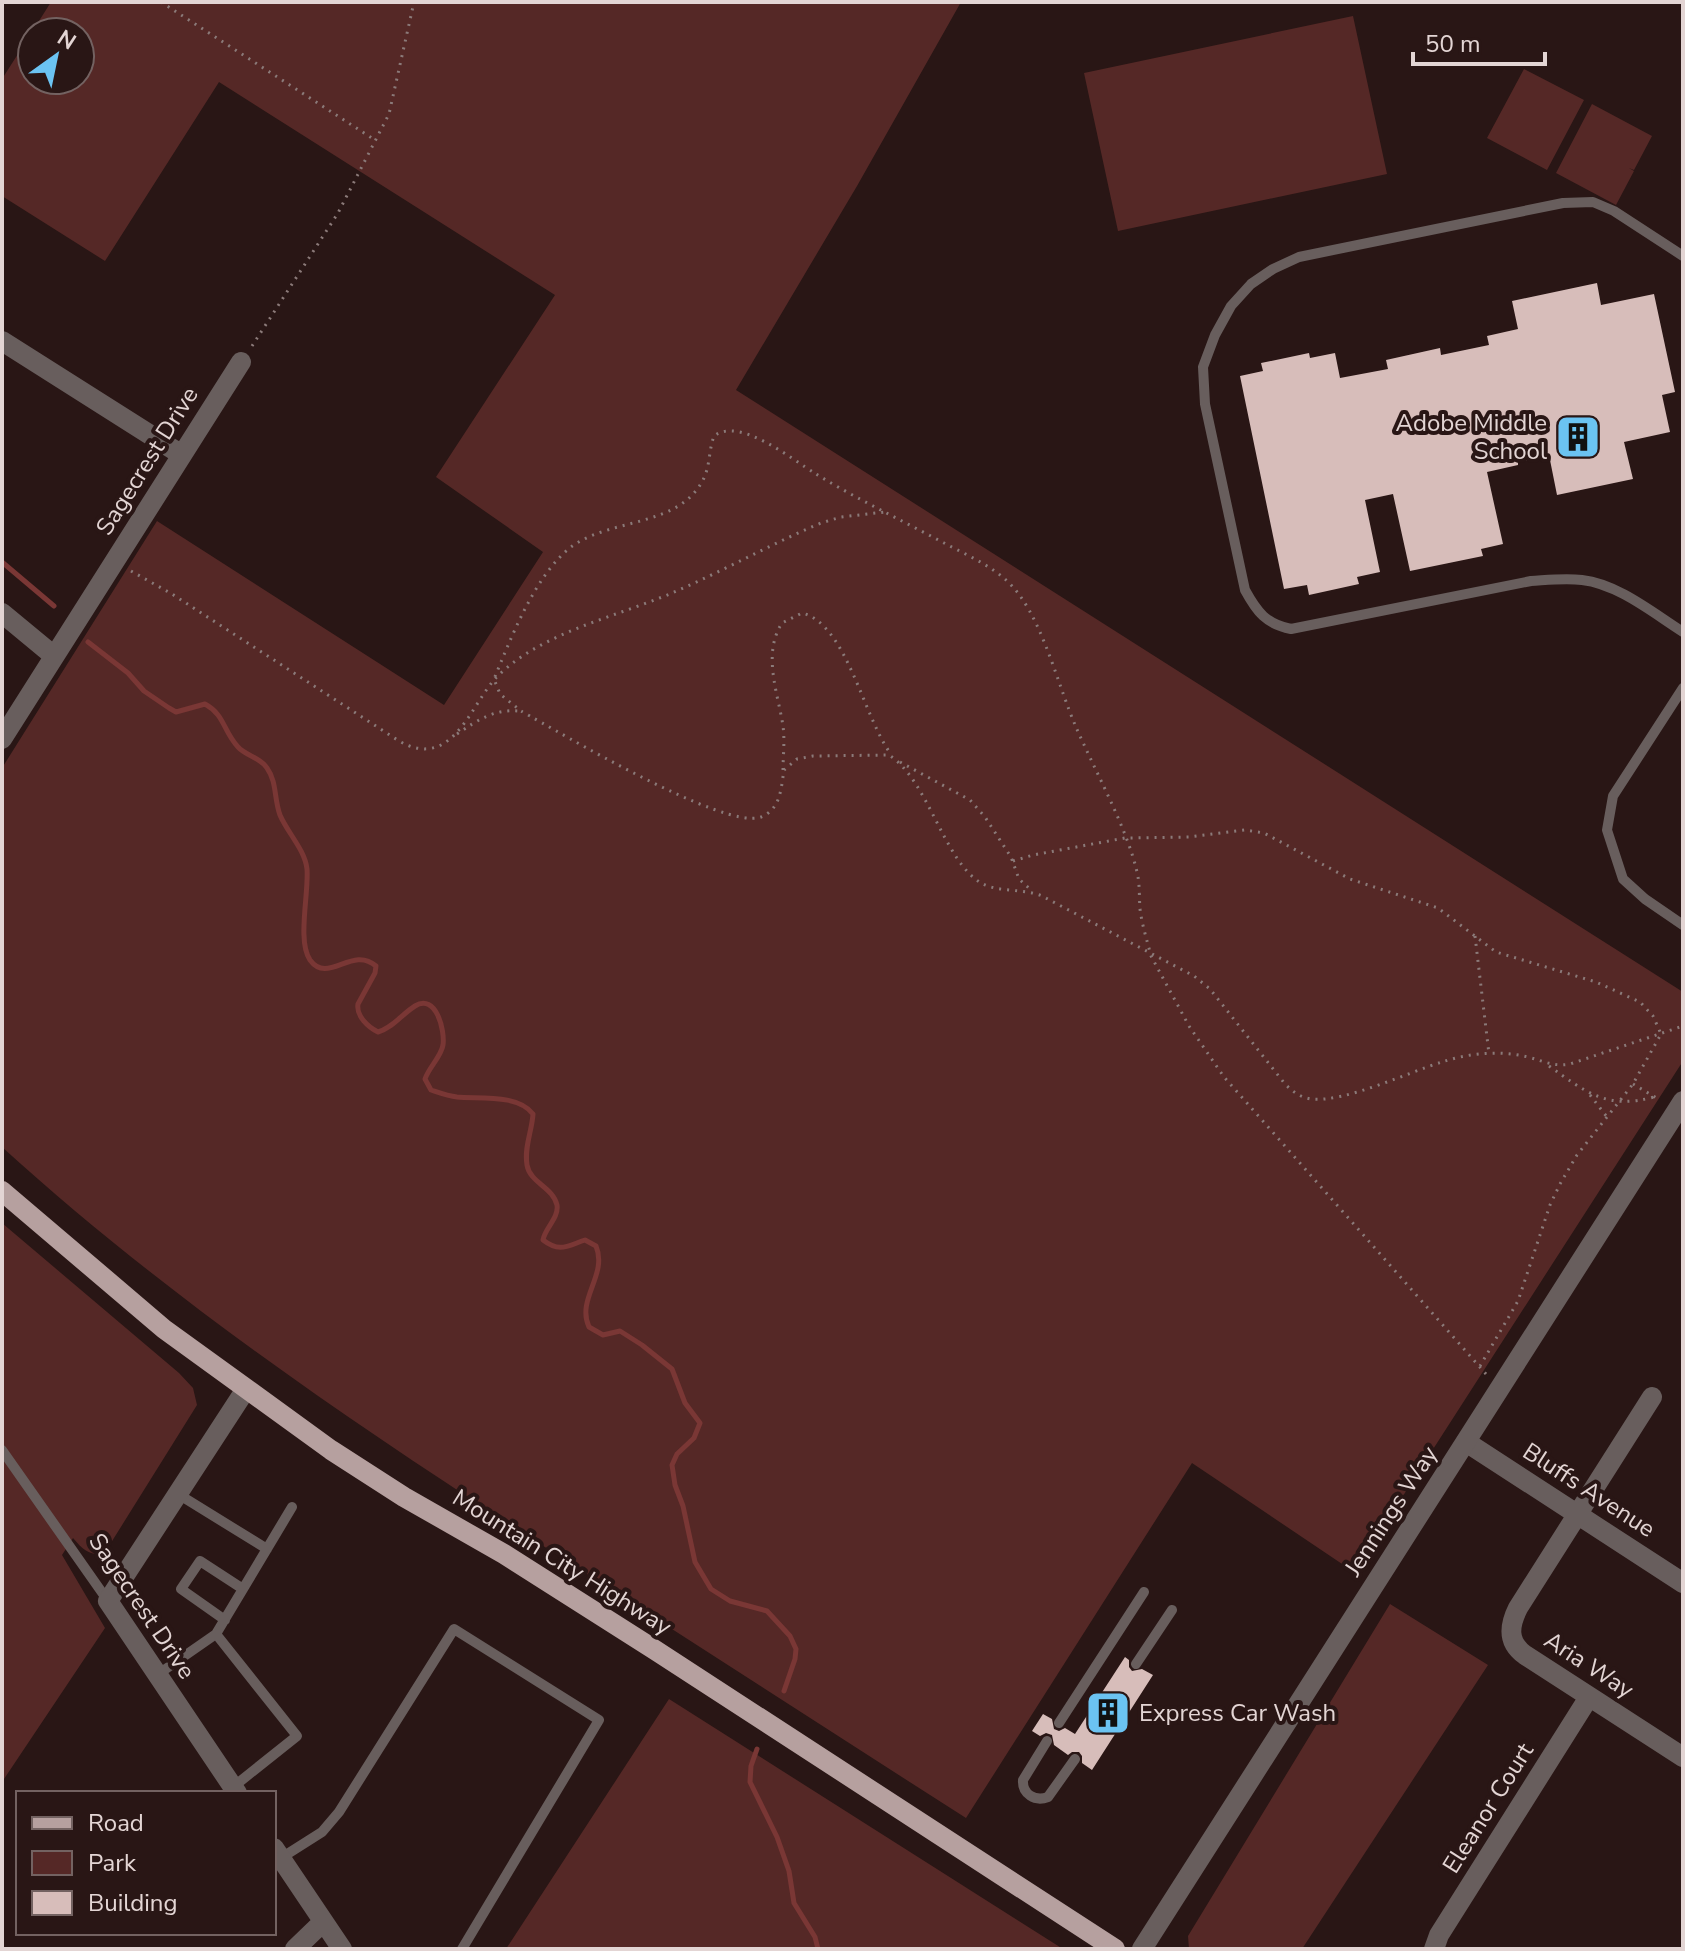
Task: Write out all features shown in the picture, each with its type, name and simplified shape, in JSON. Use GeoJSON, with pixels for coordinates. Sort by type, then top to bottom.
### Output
{"type":"FeatureCollection","features":[{"type":"Feature","properties":{"kind":"main road","name":"Mountain City Highway"},"geometry":{"type":"LineString","coordinates":[[2,1191],[164,1329],[331,1450],[655,1650],[1115,1949]]}},
{"type":"Feature","properties":{"kind":"street"},"geometry":{"type":"LineString","coordinates":[[2,341],[182,455]]}},
{"type":"Feature","properties":{"kind":"street","name":"Sagecrest Drive"},"geometry":{"type":"LineString","coordinates":[[2,739],[241,362]]}},
{"type":"Feature","properties":{"kind":"street"},"geometry":{"type":"LineString","coordinates":[[2,613],[54,656]]}},
{"type":"Feature","properties":{"kind":"street","name":"Jennings Way"},"geometry":{"type":"LineString","coordinates":[[1142,1949],[1678,1114]]}},
{"type":"Feature","properties":{"kind":"street"},"geometry":{"type":"LineString","coordinates":[[108,1601],[246,1389]]}},
{"type":"Feature","properties":{"kind":"street"},"geometry":{"type":"LineString","coordinates":[[1578,1515],[1652,1397]]}},
{"type":"Feature","properties":{"kind":"street","name":"Bluffs Avenue"},"geometry":{"type":"LineString","coordinates":[[1466,1442],[1683,1583]]}},
{"type":"Feature","properties":{"kind":"street","name":"Aria Way"},"geometry":{"type":"LineString","coordinates":[[1578,1515],[1518,1608],[1510,1629],[1513,1643],[1518,1650],[1683,1757]]}},
{"type":"Feature","properties":{"kind":"street","name":"Sagecrest Drive"},"geometry":{"type":"LineString","coordinates":[[108,1601],[235,1790]]}},
{"type":"Feature","properties":{"kind":"street","name":"Eleanor Court"},"geometry":{"type":"LineString","coordinates":[[1434,1949],[1439,1935],[1589,1697]]}},
{"type":"Feature","properties":{"kind":"street"},"geometry":{"type":"LineString","coordinates":[[277,1853],[342,1949]]}},
{"type":"Feature","properties":{"kind":"street"},"geometry":{"type":"LineString","coordinates":[[295,1949],[323,1922]]}},
{"type":"Feature","properties":{"kind":"lane"},"geometry":{"type":"LineString","coordinates":[[1683,256],[1614,211],[1593,202],[1563,203],[1299,257],[1273,269],[1241,295],[1215,335],[1203,367],[1205,404],[1245,590],[1256,610],[1273,626],[1291,629],[1531,581],[1556,579],[1585,580],[1614,591],[1640,603],[1683,632]]}},
{"type":"Feature","properties":{"kind":"lane"},"geometry":{"type":"LineString","coordinates":[[1683,688],[1613,796],[1607,830],[1623,879],[1645,899],[1683,925]]}},
{"type":"Feature","properties":{"kind":"lane","name":"Sagecrest Drive"},"geometry":{"type":"LineString","coordinates":[[2,1450],[108,1601]]}},
{"type":"Feature","properties":{"kind":"lane"},"geometry":{"type":"LineString","coordinates":[[178,1494],[267,1549]]}},
{"type":"Feature","properties":{"kind":"lane"},"geometry":{"type":"LineString","coordinates":[[157,1675],[216,1634],[292,1507]]}},
{"type":"Feature","properties":{"kind":"lane"},"geometry":{"type":"LineString","coordinates":[[225,1620],[181,1589],[200,1561],[243,1589]]}},
{"type":"Feature","properties":{"kind":"lane"},"geometry":{"type":"LineString","coordinates":[[1059,1723],[1144,1592]]}},
{"type":"Feature","properties":{"kind":"lane"},"geometry":{"type":"LineString","coordinates":[[1136,1664],[1172,1610]]}},
{"type":"Feature","properties":{"kind":"lane"},"geometry":{"type":"LineString","coordinates":[[277,1853],[322,1832],[339,1812],[454,1629],[599,1720],[462,1949]]}},
{"type":"Feature","properties":{"kind":"lane"},"geometry":{"type":"LineString","coordinates":[[216,1634],[297,1736],[235,1790]]}},
{"type":"Feature","properties":{"kind":"lane"},"geometry":{"type":"LineString","coordinates":[[1047,1741],[1022,1783],[1026,1792],[1034,1798],[1048,1797],[1075,1759]]}},
{"type":"Feature","properties":{"kind":"path"},"geometry":{"type":"LineString","coordinates":[[161,2],[375,140]]}},
{"type":"Feature","properties":{"kind":"path"},"geometry":{"type":"LineString","coordinates":[[241,362],[338,213],[389,114],[414,2]]}},
{"type":"Feature","properties":{"kind":"path"},"geometry":{"type":"LineString","coordinates":[[454,736],[494,679],[531,601],[561,556],[600,532],[659,515],[681,505],[705,476],[712,440],[722,430],[740,432],[763,441],[837,487],[990,568],[1016,591],[1047,650],[1137,873],[1140,911],[1150,951],[1189,1026],[1224,1077],[1499,1389]]}},
{"type":"Feature","properties":{"kind":"path"},"geometry":{"type":"LineString","coordinates":[[494,679],[510,665],[553,639],[673,592],[782,539],[841,517],[886,512]]}},
{"type":"Feature","properties":{"kind":"path"},"geometry":{"type":"LineString","coordinates":[[114,562],[172,594],[407,746],[431,749],[444,744],[489,714],[521,711]]}},
{"type":"Feature","properties":{"kind":"path"},"geometry":{"type":"LineString","coordinates":[[494,679],[500,694],[521,711],[671,791],[743,818],[759,818],[772,810],[779,798],[782,778],[784,736],[772,668],[774,644],[782,623],[788,618],[802,613],[816,618],[832,637],[852,674],[876,733],[909,775],[962,864],[974,878],[988,886],[1033,892]]}},
{"type":"Feature","properties":{"kind":"path"},"geometry":{"type":"LineString","coordinates":[[782,778],[786,766],[797,759],[884,754],[970,800],[985,817],[1013,861],[1019,879],[1033,892],[1183,969],[1210,989],[1285,1084],[1306,1098],[1337,1097],[1441,1062],[1489,1054],[1527,1057],[1554,1066],[1570,1064],[1683,1026]]}},
{"type":"Feature","properties":{"kind":"path"},"geometry":{"type":"LineString","coordinates":[[1013,861],[1125,838],[1178,837],[1245,830],[1264,833],[1350,879],[1438,908],[1504,955],[1596,982],[1640,1002],[1653,1016],[1661,1034]]}},
{"type":"Feature","properties":{"kind":"path"},"geometry":{"type":"LineString","coordinates":[[1475,936],[1489,1054]]}},
{"type":"Feature","properties":{"kind":"path"},"geometry":{"type":"LineString","coordinates":[[1480,1366],[1518,1301],[1560,1184],[1577,1155],[1633,1084],[1661,1034]]}},
{"type":"Feature","properties":{"kind":"path"},"geometry":{"type":"LineString","coordinates":[[1544,1063],[1590,1095],[1607,1117]]}},
{"type":"Feature","properties":{"kind":"path"},"geometry":{"type":"LineString","coordinates":[[1633,1084],[1678,1114]]}},
{"type":"Feature","properties":{"kind":"path"},"geometry":{"type":"LineString","coordinates":[[1590,1095],[1619,1101],[1654,1097]]}},
{"type":"Feature","properties":{"kind":"green space"},"geometry":{"type":"Polygon","coordinates":[[[51,2],[961,2],[736,390],[1683,992],[1683,1061],[1354,1572],[1192,1463],[966,1818],[501,1519],[353,1420],[138,1262],[2,1147],[2,768],[157,521],[444,705],[543,552],[436,477],[555,295],[219,82],[105,261],[2,196],[2,79],[16,57],[16,96],[96,96],[96,16],[42,16],[51,2]]]}},
{"type":"Feature","properties":{"kind":"green space"},"geometry":{"type":"Polygon","coordinates":[[[1353,16],[1387,174],[1118,231],[1084,73],[1353,16]]]}},
{"type":"Feature","properties":{"kind":"green space"},"geometry":{"type":"Polygon","coordinates":[[[1524,69],[1584,100],[1547,170],[1487,138],[1524,69]]]}},
{"type":"Feature","properties":{"kind":"green space"},"geometry":{"type":"Polygon","coordinates":[[[1592,104],[1652,136],[1634,170],[1629,168],[1634,171],[1616,205],[1556,173],[1592,104]]]}},
{"type":"Feature","properties":{"kind":"green space"},"geometry":{"type":"Polygon","coordinates":[[[2,1223],[179,1373],[193,1388],[197,1405],[104,1554],[87,1551],[73,1538],[62,1555],[105,1628],[2,1782],[2,1223]]]}},
{"type":"Feature","properties":{"kind":"green space"},"geometry":{"type":"Polygon","coordinates":[[[1390,1604],[1488,1665],[1302,1949],[1189,1949],[1188,1936],[1390,1604]]]}},
{"type":"Feature","properties":{"kind":"green space"},"geometry":{"type":"Polygon","coordinates":[[[669,1699],[1063,1949],[506,1949],[669,1699]]]}},
{"type":"Feature","properties":{"kind":"building","name":"Adobe Middle School"},"geometry":{"type":"Polygon","coordinates":[[[1597,283],[1601,305],[1654,294],[1675,392],[1662,395],[1670,432],[1624,442],[1633,479],[1557,495],[1549,455],[1487,472],[1503,544],[1481,549],[1483,556],[1410,571],[1393,494],[1365,500],[1380,572],[1357,577],[1359,584],[1309,595],[1307,585],[1284,589],[1240,376],[1263,371],[1261,363],[1309,353],[1310,358],[1335,353],[1340,378],[1388,369],[1386,360],[1440,348],[1441,355],[1489,345],[1487,336],[1518,329],[1512,301],[1597,283]]]}},
{"type":"Feature","properties":{"kind":"building","name":"Express Car Wash"},"geometry":{"type":"Polygon","coordinates":[[[1125,1657],[1132,1671],[1142,1669],[1153,1675],[1092,1770],[1082,1763],[1079,1752],[1068,1755],[1054,1745],[1052,1735],[1046,1733],[1040,1736],[1032,1731],[1043,1714],[1052,1719],[1054,1729],[1059,1731],[1065,1728],[1075,1734],[1125,1657]]]}},
{"type":"Feature","properties":{"kind":"waterway"},"geometry":{"type":"LineString","coordinates":[[2,562],[54,606]]}},
{"type":"Feature","properties":{"kind":"waterway"},"geometry":{"type":"LineString","coordinates":[[88,642],[128,673],[144,691],[176,712],[205,704],[212,708],[238,747],[267,768],[280,815],[306,862],[306,952],[317,967],[325,969],[358,960],[376,966],[358,1004],[359,1013],[367,1024],[378,1032],[415,1006],[429,1004],[438,1015],[443,1038],[440,1054],[425,1079],[431,1090],[457,1097],[508,1100],[533,1114],[527,1165],[532,1176],[551,1194],[557,1205],[556,1214],[543,1240],[559,1247],[585,1240],[596,1246],[598,1267],[586,1307],[589,1327],[603,1335],[620,1331],[672,1369],[685,1403],[700,1423],[694,1438],[677,1454],[672,1465],[695,1562],[711,1589],[730,1601],[767,1611],[790,1636],[796,1649],[795,1659],[784,1691]]}},
{"type":"Feature","properties":{"kind":"waterway"},"geometry":{"type":"LineString","coordinates":[[757,1749],[750,1782],[777,1837],[789,1871],[794,1903],[815,1937],[818,1949]]}},
{"type":"Feature","properties":{"kind":"place","name":"Adobe Middle School"},"geometry":{"type":"Point","coordinates":[1578,437]}},
{"type":"Feature","properties":{"kind":"place","name":"Express Car Wash"},"geometry":{"type":"Point","coordinates":[1108,1713]}}]}
